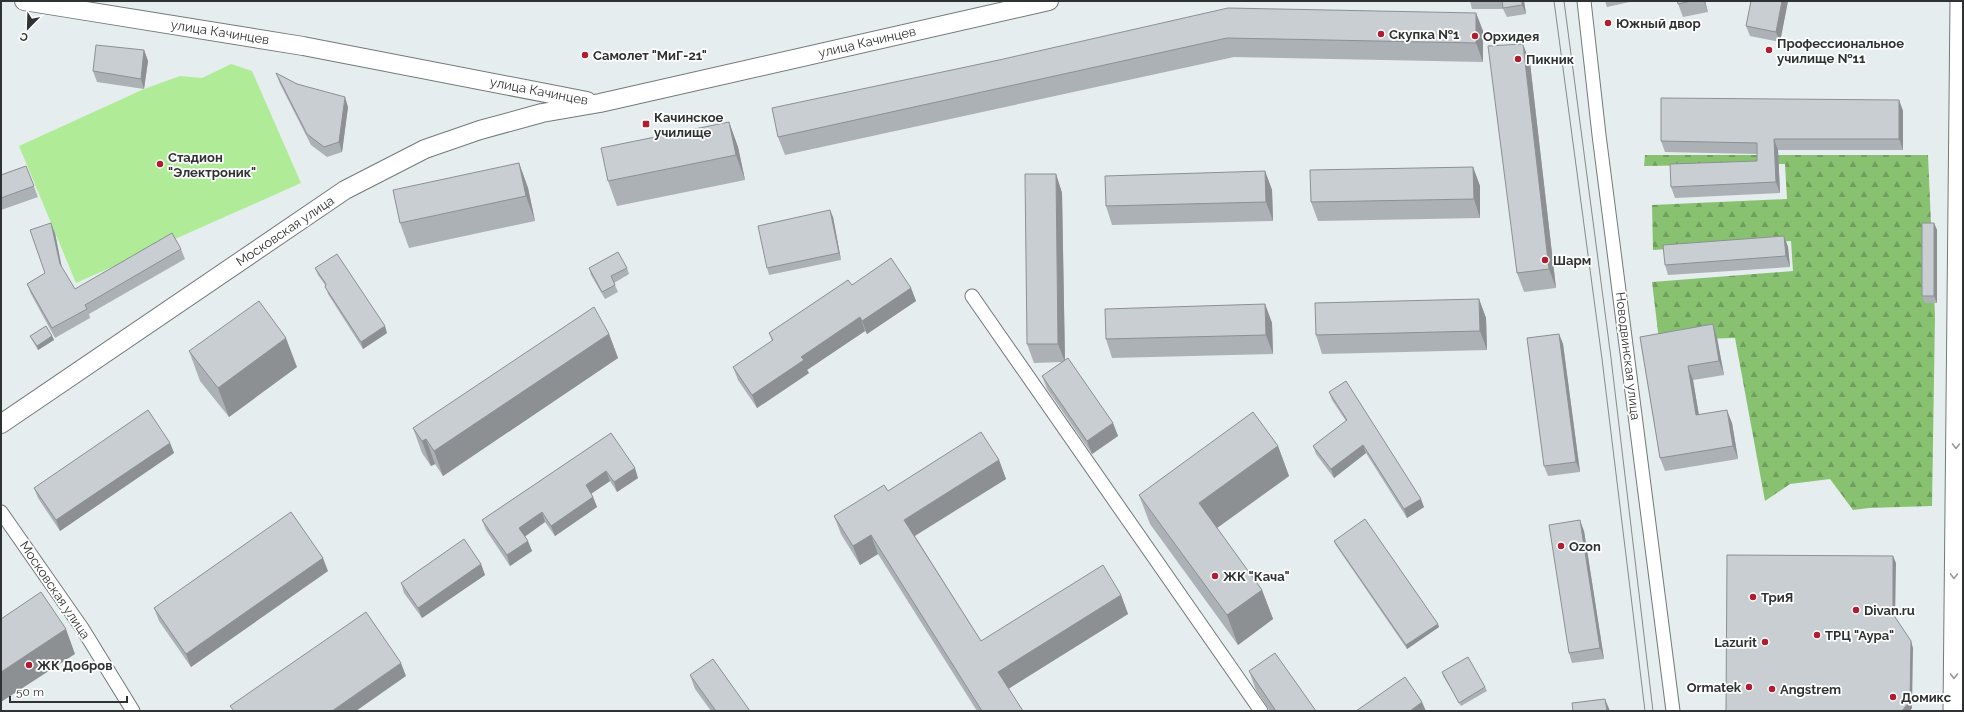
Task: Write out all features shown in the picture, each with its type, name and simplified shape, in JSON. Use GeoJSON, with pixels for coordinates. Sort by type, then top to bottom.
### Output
{"type":"FeatureCollection","features":[{"type":"Feature","properties":{"kind":"highway"},"geometry":{"type":"LineString","coordinates":[[1954,711],[1958,642],[1961,1]]}},
{"type":"Feature","properties":{"kind":"main road","name":"улица Качинцев"},"geometry":{"type":"LineString","coordinates":[[24,1],[303,46],[600,103],[1049,1]]}},
{"type":"Feature","properties":{"kind":"main road","name":"Московская улица"},"geometry":{"type":"LineString","coordinates":[[1,424],[345,190],[425,149],[480,130],[542,113],[600,103]]}},
{"type":"Feature","properties":{"kind":"street","name":"Новодвинская улица"},"geometry":{"type":"LineString","coordinates":[[1584,1],[1599,135],[1673,711]]}},
{"type":"Feature","properties":{"kind":"street"},"geometry":{"type":"LineString","coordinates":[[972,296],[1261,711]]}},
{"type":"Feature","properties":{"kind":"street","name":"Московская улица"},"geometry":{"type":"LineString","coordinates":[[1,512],[82,628],[132,711]]}},
{"type":"Feature","properties":{"kind":"green space","name":"Стадион \"Электроник\""},"geometry":{"type":"Polygon","coordinates":[[[231,64],[252,71],[301,183],[76,283],[19,146],[144,89],[180,76],[202,78],[231,64]]]}},
{"type":"Feature","properties":{"kind":"green space"},"geometry":{"type":"Polygon","coordinates":[[[1645,155],[1928,155],[1935,316],[1932,506],[1853,510],[1830,479],[1790,484],[1765,501],[1735,338],[1659,340],[1652,282],[1793,271],[1791,241],[1653,250],[1652,205],[1787,199],[1785,164],[1644,166],[1645,155]]]}},
{"type":"Feature","properties":{"kind":"building"},"geometry":{"type":"Polygon","coordinates":[[[1502,1],[1522,1],[1522,5],[1503,8],[1502,1]]]}},
{"type":"Feature","properties":{"kind":"building"},"geometry":{"type":"Polygon","coordinates":[[[1677,1],[1691,1],[1678,4],[1677,1]]]}},
{"type":"Feature","properties":{"kind":"building"},"geometry":{"type":"Polygon","coordinates":[[[1751,1],[1782,1],[1776,32],[1746,26],[1751,1]]]}},
{"type":"Feature","properties":{"kind":"building"},"geometry":{"type":"Polygon","coordinates":[[[1228,8],[1476,13],[1476,43],[1227,38],[778,137],[772,108],[999,60],[1228,8]]]}},
{"type":"Feature","properties":{"kind":"building"},"geometry":{"type":"Polygon","coordinates":[[[1523,44],[1549,269],[1517,273],[1488,46],[1523,44]]]}},
{"type":"Feature","properties":{"kind":"building"},"geometry":{"type":"Polygon","coordinates":[[[96,45],[144,50],[141,79],[93,71],[96,45]]]}},
{"type":"Feature","properties":{"kind":"building"},"geometry":{"type":"Polygon","coordinates":[[[276,73],[297,84],[345,97],[339,142],[324,147],[307,134],[276,73]]]}},
{"type":"Feature","properties":{"kind":"building"},"geometry":{"type":"Polygon","coordinates":[[[1661,98],[1899,100],[1899,139],[1774,139],[1776,182],[1671,187],[1670,164],[1757,161],[1757,143],[1661,141],[1661,98]]]}},
{"type":"Feature","properties":{"kind":"building"},"geometry":{"type":"Polygon","coordinates":[[[729,122],[736,155],[608,181],[601,148],[729,122]]]}},
{"type":"Feature","properties":{"kind":"building"},"geometry":{"type":"Polygon","coordinates":[[[519,163],[526,196],[400,223],[393,190],[519,163]]]}},
{"type":"Feature","properties":{"kind":"building"},"geometry":{"type":"Polygon","coordinates":[[[26,166],[34,186],[1,198],[1,175],[26,166]]]}},
{"type":"Feature","properties":{"kind":"building"},"geometry":{"type":"Polygon","coordinates":[[[1473,167],[1474,199],[1311,202],[1310,170],[1473,167]]]}},
{"type":"Feature","properties":{"kind":"building"},"geometry":{"type":"Polygon","coordinates":[[[1265,171],[1266,202],[1106,206],[1105,176],[1265,171]]]}},
{"type":"Feature","properties":{"kind":"building"},"geometry":{"type":"Polygon","coordinates":[[[1025,174],[1056,174],[1058,344],[1027,344],[1025,174]]]}},
{"type":"Feature","properties":{"kind":"building"},"geometry":{"type":"Polygon","coordinates":[[[830,210],[839,253],[767,268],[758,226],[830,210]]]}},
{"type":"Feature","properties":{"kind":"building"},"geometry":{"type":"Polygon","coordinates":[[[51,223],[60,264],[75,289],[172,233],[181,249],[85,305],[87,309],[52,328],[27,284],[45,273],[30,230],[51,223]]]}},
{"type":"Feature","properties":{"kind":"building"},"geometry":{"type":"Polygon","coordinates":[[[1922,223],[1934,223],[1934,296],[1922,296],[1922,223]]]}},
{"type":"Feature","properties":{"kind":"building"},"geometry":{"type":"Polygon","coordinates":[[[1784,236],[1786,256],[1665,265],[1663,245],[1784,236]]]}},
{"type":"Feature","properties":{"kind":"building"},"geometry":{"type":"Polygon","coordinates":[[[618,252],[627,268],[611,276],[615,285],[602,292],[589,268],[618,252]]]}},
{"type":"Feature","properties":{"kind":"building"},"geometry":{"type":"Polygon","coordinates":[[[337,254],[385,326],[361,342],[325,287],[326,284],[315,268],[337,254]]]}},
{"type":"Feature","properties":{"kind":"building"},"geometry":{"type":"Polygon","coordinates":[[[891,258],[911,288],[862,321],[860,317],[801,357],[804,360],[752,395],[733,367],[773,340],[769,333],[848,280],[852,285],[891,258]]]}},
{"type":"Feature","properties":{"kind":"building"},"geometry":{"type":"Polygon","coordinates":[[[1479,299],[1480,331],[1316,335],[1315,303],[1479,299]]]}},
{"type":"Feature","properties":{"kind":"building"},"geometry":{"type":"Polygon","coordinates":[[[259,301],[286,338],[218,388],[189,351],[259,301]]]}},
{"type":"Feature","properties":{"kind":"building"},"geometry":{"type":"Polygon","coordinates":[[[1265,304],[1266,335],[1106,339],[1105,309],[1265,304]]]}},
{"type":"Feature","properties":{"kind":"building"},"geometry":{"type":"Polygon","coordinates":[[[594,307],[609,334],[434,451],[426,439],[422,441],[413,428],[594,307]]]}},
{"type":"Feature","properties":{"kind":"building"},"geometry":{"type":"Polygon","coordinates":[[[1713,324],[1719,361],[1688,366],[1696,415],[1727,410],[1733,446],[1660,458],[1640,337],[1713,324]]]}},
{"type":"Feature","properties":{"kind":"building"},"geometry":{"type":"Polygon","coordinates":[[[46,326],[52,336],[37,346],[30,336],[46,326]]]}},
{"type":"Feature","properties":{"kind":"building"},"geometry":{"type":"Polygon","coordinates":[[[1559,334],[1576,462],[1544,466],[1527,338],[1559,334]]]}},
{"type":"Feature","properties":{"kind":"building"},"geometry":{"type":"Polygon","coordinates":[[[1068,358],[1113,423],[1087,441],[1042,376],[1068,358]]]}},
{"type":"Feature","properties":{"kind":"building"},"geometry":{"type":"Polygon","coordinates":[[[1346,381],[1421,499],[1404,509],[1363,445],[1331,469],[1313,446],[1347,420],[1329,392],[1346,381]]]}},
{"type":"Feature","properties":{"kind":"building"},"geometry":{"type":"Polygon","coordinates":[[[148,410],[170,443],[56,520],[34,488],[148,410]]]}},
{"type":"Feature","properties":{"kind":"building"},"geometry":{"type":"Polygon","coordinates":[[[1253,412],[1278,446],[1199,503],[1262,590],[1227,615],[1139,495],[1253,412]]]}},
{"type":"Feature","properties":{"kind":"building"},"geometry":{"type":"Polygon","coordinates":[[[981,432],[999,460],[904,520],[981,641],[1103,565],[1121,595],[998,672],[1023,711],[982,711],[871,535],[853,546],[834,516],[884,485],[888,491],[981,432]]]}},
{"type":"Feature","properties":{"kind":"building"},"geometry":{"type":"Polygon","coordinates":[[[611,433],[635,468],[614,482],[606,471],[586,485],[593,497],[551,526],[542,512],[519,528],[528,541],[507,555],[482,520],[611,433]]]}},
{"type":"Feature","properties":{"kind":"building"},"geometry":{"type":"Polygon","coordinates":[[[291,512],[323,558],[186,654],[154,608],[291,512]]]}},
{"type":"Feature","properties":{"kind":"building"},"geometry":{"type":"Polygon","coordinates":[[[1365,519],[1438,624],[1406,645],[1334,541],[1365,519]]]}},
{"type":"Feature","properties":{"kind":"building"},"geometry":{"type":"Polygon","coordinates":[[[1580,520],[1600,648],[1569,653],[1549,525],[1580,520]]]}},
{"type":"Feature","properties":{"kind":"building"},"geometry":{"type":"Polygon","coordinates":[[[464,539],[481,564],[418,608],[401,583],[464,539]]]}},
{"type":"Feature","properties":{"kind":"building","name":"ТРЦ \"Аура\""},"geometry":{"type":"Polygon","coordinates":[[[1727,555],[1893,556],[1893,614],[1911,641],[1910,701],[1902,711],[1726,711],[1727,555]]]}},
{"type":"Feature","properties":{"kind":"building"},"geometry":{"type":"Polygon","coordinates":[[[41,592],[66,629],[1,672],[1,619],[41,592]]]}},
{"type":"Feature","properties":{"kind":"building"},"geometry":{"type":"Polygon","coordinates":[[[366,612],[401,663],[332,711],[234,711],[230,706],[366,612]]]}},
{"type":"Feature","properties":{"kind":"building"},"geometry":{"type":"Polygon","coordinates":[[[1275,653],[1316,711],[1276,711],[1249,671],[1275,653]]]}},
{"type":"Feature","properties":{"kind":"building"},"geometry":{"type":"Polygon","coordinates":[[[1468,657],[1485,687],[1459,703],[1442,672],[1468,657]]]}},
{"type":"Feature","properties":{"kind":"building"},"geometry":{"type":"Polygon","coordinates":[[[713,659],[750,711],[716,711],[690,675],[713,659]]]}},
{"type":"Feature","properties":{"kind":"building"},"geometry":{"type":"Polygon","coordinates":[[[1405,677],[1422,702],[1410,711],[1356,711],[1405,677]]]}},
{"type":"Feature","properties":{"kind":"building"},"geometry":{"type":"Polygon","coordinates":[[[1605,699],[1607,711],[1573,711],[1572,703],[1605,699]]]}},
{"type":"Feature","properties":{"kind":"tram line"},"geometry":{"type":"LineString","coordinates":[[1554,1],[1602,359],[1645,711]]}},
{"type":"Feature","properties":{"kind":"tram line"},"geometry":{"type":"LineString","coordinates":[[1564,1],[1611,358],[1653,711]]}},
{"type":"Feature","properties":{"kind":"place","name":"Южный двор"},"geometry":{"type":"Point","coordinates":[1608,23]}},
{"type":"Feature","properties":{"kind":"place","name":"Скупка №1"},"geometry":{"type":"Point","coordinates":[1381,34]}},
{"type":"Feature","properties":{"kind":"place","name":"Орхидея"},"geometry":{"type":"Point","coordinates":[1475,36]}},
{"type":"Feature","properties":{"kind":"place","name":"Профессиональное училище №11"},"geometry":{"type":"Point","coordinates":[1769,50]}},
{"type":"Feature","properties":{"kind":"place","name":"Самолет \"МиГ-21\""},"geometry":{"type":"Point","coordinates":[585,55]}},
{"type":"Feature","properties":{"kind":"place","name":"Пикник"},"geometry":{"type":"Point","coordinates":[1518,59]}},
{"type":"Feature","properties":{"kind":"place","name":"Качинское училище"},"geometry":{"type":"Point","coordinates":[646,124]}},
{"type":"Feature","properties":{"kind":"place","name":"Стадион \"Электроник\""},"geometry":{"type":"Point","coordinates":[160,164]}},
{"type":"Feature","properties":{"kind":"place","name":"Шарм"},"geometry":{"type":"Point","coordinates":[1545,260]}},
{"type":"Feature","properties":{"kind":"place","name":"Ozon"},"geometry":{"type":"Point","coordinates":[1561,546]}},
{"type":"Feature","properties":{"kind":"place","name":"ЖК \"Кача\""},"geometry":{"type":"Point","coordinates":[1215,576]}},
{"type":"Feature","properties":{"kind":"place","name":"ТриЯ"},"geometry":{"type":"Point","coordinates":[1753,597]}},
{"type":"Feature","properties":{"kind":"place","name":"Divan.ru"},"geometry":{"type":"Point","coordinates":[1856,610]}},
{"type":"Feature","properties":{"kind":"place","name":"ТРЦ \"Аура\""},"geometry":{"type":"Point","coordinates":[1817,635]}},
{"type":"Feature","properties":{"kind":"place","name":"Lazurit"},"geometry":{"type":"Point","coordinates":[1765,642]}},
{"type":"Feature","properties":{"kind":"place","name":"ЖК Добров"},"geometry":{"type":"Point","coordinates":[29,665]}},
{"type":"Feature","properties":{"kind":"place","name":"Ormatek"},"geometry":{"type":"Point","coordinates":[1749,687]}},
{"type":"Feature","properties":{"kind":"place","name":"Angstrem"},"geometry":{"type":"Point","coordinates":[1772,689]}},
{"type":"Feature","properties":{"kind":"place","name":"Домикс"},"geometry":{"type":"Point","coordinates":[1893,697]}}]}
